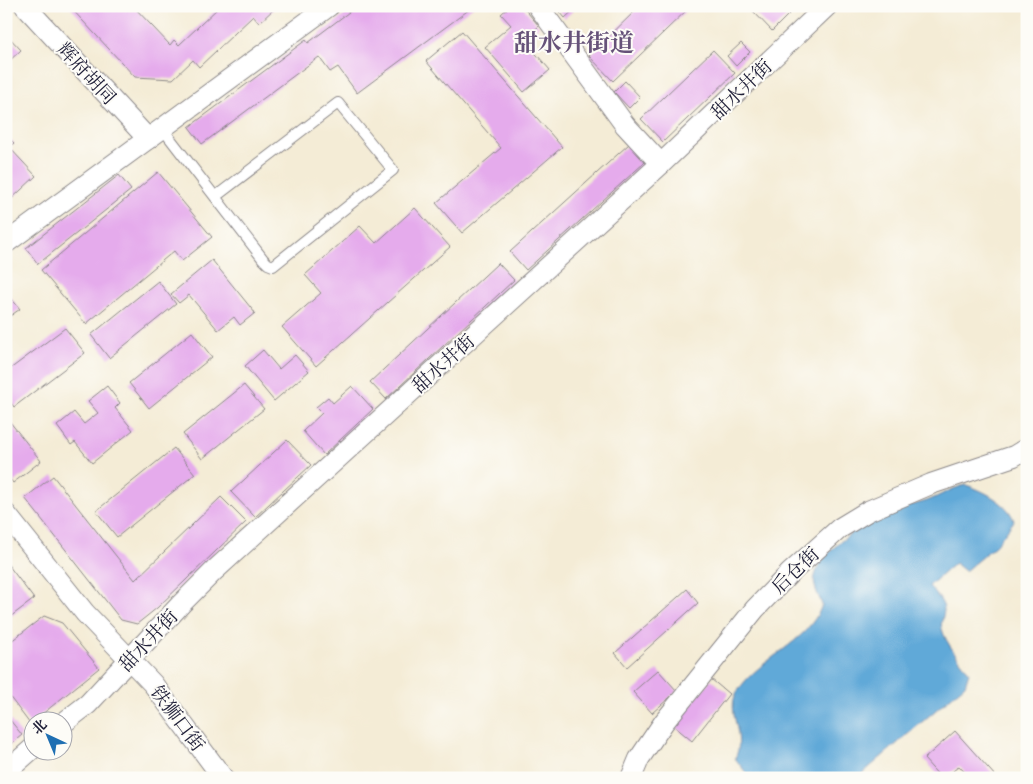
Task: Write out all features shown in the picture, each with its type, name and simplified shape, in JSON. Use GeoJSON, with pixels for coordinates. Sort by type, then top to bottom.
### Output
{"type":"FeatureCollection","features":[{"type":"Feature","properties":{"kind":"street","name":"辉府胡同"},"geometry":{"type":"LineString","coordinates":[[25,6],[155,134]]}},
{"type":"Feature","properties":{"kind":"street"},"geometry":{"type":"LineString","coordinates":[[6,243],[329,6]]}},
{"type":"Feature","properties":{"kind":"street"},"geometry":{"type":"LineString","coordinates":[[538,6],[625,125],[661,164]]}},
{"type":"Feature","properties":{"kind":"street","name":"甜水井街"},"geometry":{"type":"LineString","coordinates":[[72,716],[88,704],[215,570],[661,164],[827,6]]}},
{"type":"Feature","properties":{"kind":"street","name":"后仓街"},"geometry":{"type":"LineString","coordinates":[[631,778],[649,743],[664,722],[755,609],[790,572],[840,528],[877,507],[931,484],[1014,456],[1027,448]]}},
{"type":"Feature","properties":{"kind":"street","name":"铁狮口街"},"geometry":{"type":"LineString","coordinates":[[6,514],[85,613],[153,684],[224,778]]}},
{"type":"Feature","properties":{"kind":"street"},"geometry":{"type":"LineString","coordinates":[[6,772],[22,758]]}},
{"type":"Feature","properties":{"kind":"lane"},"geometry":{"type":"LineString","coordinates":[[155,134],[215,197],[263,260],[273,266],[393,170],[338,103],[215,197]]}},
{"type":"Feature","properties":{"kind":"water"},"geometry":{"type":"Polygon","coordinates":[[[966,485],[980,490],[1001,503],[1007,508],[1014,521],[996,545],[965,571],[955,563],[929,586],[938,597],[944,609],[942,626],[944,635],[969,672],[965,685],[857,778],[750,778],[735,758],[739,741],[733,707],[734,699],[746,680],[794,641],[815,619],[822,605],[814,580],[819,566],[826,556],[857,529],[879,516],[927,501],[966,485]]]}},
{"type":"Feature","properties":{"kind":"building"},"geometry":{"type":"Polygon","coordinates":[[[69,6],[133,6],[170,45],[174,40],[179,45],[220,6],[277,6],[259,23],[253,16],[199,67],[193,60],[173,79],[135,77],[69,6]]]}},
{"type":"Feature","properties":{"kind":"building"},"geometry":{"type":"Polygon","coordinates":[[[357,6],[474,6],[357,93],[338,67],[330,72],[319,57],[202,144],[189,127],[306,40],[308,43],[357,6]]]}},
{"type":"Feature","properties":{"kind":"building"},"geometry":{"type":"Polygon","coordinates":[[[510,6],[522,6],[539,26],[524,40],[550,70],[524,92],[485,47],[511,25],[501,14],[510,6]]]}},
{"type":"Feature","properties":{"kind":"building"},"geometry":{"type":"Polygon","coordinates":[[[555,6],[578,6],[565,18],[555,6]]]}},
{"type":"Feature","properties":{"kind":"building"},"geometry":{"type":"Polygon","coordinates":[[[640,6],[691,6],[613,81],[589,56],[640,6]]]}},
{"type":"Feature","properties":{"kind":"building"},"geometry":{"type":"Polygon","coordinates":[[[756,6],[797,6],[772,31],[752,10],[756,6]]]}},
{"type":"Feature","properties":{"kind":"building"},"geometry":{"type":"Polygon","coordinates":[[[462,31],[562,147],[462,233],[436,203],[501,148],[426,61],[462,31]]]}},
{"type":"Feature","properties":{"kind":"building"},"geometry":{"type":"Polygon","coordinates":[[[6,34],[21,50],[6,64],[6,34]]]}},
{"type":"Feature","properties":{"kind":"building"},"geometry":{"type":"Polygon","coordinates":[[[741,43],[750,52],[736,66],[727,56],[741,43]]]}},
{"type":"Feature","properties":{"kind":"building"},"geometry":{"type":"Polygon","coordinates":[[[713,50],[735,73],[663,142],[641,119],[713,50]]]}},
{"type":"Feature","properties":{"kind":"building"},"geometry":{"type":"Polygon","coordinates":[[[625,81],[640,97],[629,108],[614,92],[625,81]]]}},
{"type":"Feature","properties":{"kind":"building"},"geometry":{"type":"Polygon","coordinates":[[[6,135],[14,143],[9,147],[36,176],[6,204],[6,135]]]}},
{"type":"Feature","properties":{"kind":"building"},"geometry":{"type":"Polygon","coordinates":[[[629,144],[645,162],[526,270],[510,252],[629,144]]]}},
{"type":"Feature","properties":{"kind":"building"},"geometry":{"type":"Polygon","coordinates":[[[158,172],[212,237],[182,261],[174,251],[86,324],[41,270],[158,172]]]}},
{"type":"Feature","properties":{"kind":"building"},"geometry":{"type":"Polygon","coordinates":[[[119,175],[131,190],[38,264],[26,248],[119,175]]]}},
{"type":"Feature","properties":{"kind":"building"},"geometry":{"type":"Polygon","coordinates":[[[415,208],[450,247],[316,366],[282,327],[321,293],[305,275],[360,226],[376,243],[415,208]]]}},
{"type":"Feature","properties":{"kind":"building"},"geometry":{"type":"Polygon","coordinates":[[[212,260],[255,313],[240,325],[234,317],[218,330],[189,295],[179,303],[171,294],[212,260]]]}},
{"type":"Feature","properties":{"kind":"building"},"geometry":{"type":"Polygon","coordinates":[[[498,263],[514,280],[386,399],[370,382],[498,263]]]}},
{"type":"Feature","properties":{"kind":"building"},"geometry":{"type":"Polygon","coordinates":[[[158,281],[176,304],[109,358],[91,335],[158,281]]]}},
{"type":"Feature","properties":{"kind":"building"},"geometry":{"type":"Polygon","coordinates":[[[6,292],[20,309],[6,319],[6,292]]]}},
{"type":"Feature","properties":{"kind":"building"},"geometry":{"type":"Polygon","coordinates":[[[65,328],[85,353],[14,407],[6,396],[6,372],[65,328]]]}},
{"type":"Feature","properties":{"kind":"building"},"geometry":{"type":"Polygon","coordinates":[[[192,332],[212,357],[149,408],[129,383],[192,332]]]}},
{"type":"Feature","properties":{"kind":"building"},"geometry":{"type":"Polygon","coordinates":[[[263,350],[279,369],[295,355],[309,371],[274,401],[245,366],[263,350]]]}},
{"type":"Feature","properties":{"kind":"building"},"geometry":{"type":"Polygon","coordinates":[[[244,385],[264,409],[202,459],[183,434],[244,385]]]}},
{"type":"Feature","properties":{"kind":"building"},"geometry":{"type":"Polygon","coordinates":[[[107,386],[120,403],[115,408],[133,430],[92,463],[75,442],[71,445],[57,426],[74,412],[84,424],[98,413],[88,401],[107,386]]]}},
{"type":"Feature","properties":{"kind":"building"},"geometry":{"type":"Polygon","coordinates":[[[352,386],[373,409],[324,455],[303,431],[322,413],[316,407],[328,397],[333,403],[352,386]]]}},
{"type":"Feature","properties":{"kind":"building"},"geometry":{"type":"Polygon","coordinates":[[[6,417],[41,461],[13,483],[6,474],[6,417]]]}},
{"type":"Feature","properties":{"kind":"building"},"geometry":{"type":"Polygon","coordinates":[[[287,440],[311,465],[255,517],[231,492],[287,440]]]}},
{"type":"Feature","properties":{"kind":"building"},"geometry":{"type":"Polygon","coordinates":[[[174,448],[195,474],[117,537],[96,511],[174,448]]]}},
{"type":"Feature","properties":{"kind":"building"},"geometry":{"type":"Polygon","coordinates":[[[53,476],[135,580],[221,497],[246,522],[157,608],[137,624],[121,620],[25,498],[53,476]]]}},
{"type":"Feature","properties":{"kind":"building"},"geometry":{"type":"Polygon","coordinates":[[[6,562],[34,599],[6,620],[6,562]]]}},
{"type":"Feature","properties":{"kind":"building"},"geometry":{"type":"Polygon","coordinates":[[[687,589],[698,603],[627,667],[615,653],[687,589]]]}},
{"type":"Feature","properties":{"kind":"building"},"geometry":{"type":"Polygon","coordinates":[[[44,616],[62,623],[99,668],[45,712],[22,713],[6,692],[6,645],[44,616]]]}},
{"type":"Feature","properties":{"kind":"building"},"geometry":{"type":"Polygon","coordinates":[[[658,670],[677,691],[652,713],[633,692],[658,670]]]}},
{"type":"Feature","properties":{"kind":"building"},"geometry":{"type":"Polygon","coordinates":[[[711,679],[729,694],[692,741],[674,726],[711,679]]]}},
{"type":"Feature","properties":{"kind":"building"},"geometry":{"type":"Polygon","coordinates":[[[6,715],[22,735],[6,748],[6,715]]]}},
{"type":"Feature","properties":{"kind":"building"},"geometry":{"type":"Polygon","coordinates":[[[955,731],[997,778],[970,778],[959,766],[945,778],[941,778],[924,759],[955,731]]]}},
{"type":"Feature","properties":{"kind":"district","name":"甜水井街道"},"geometry":{"type":"Point","coordinates":[574,43]}}]}
